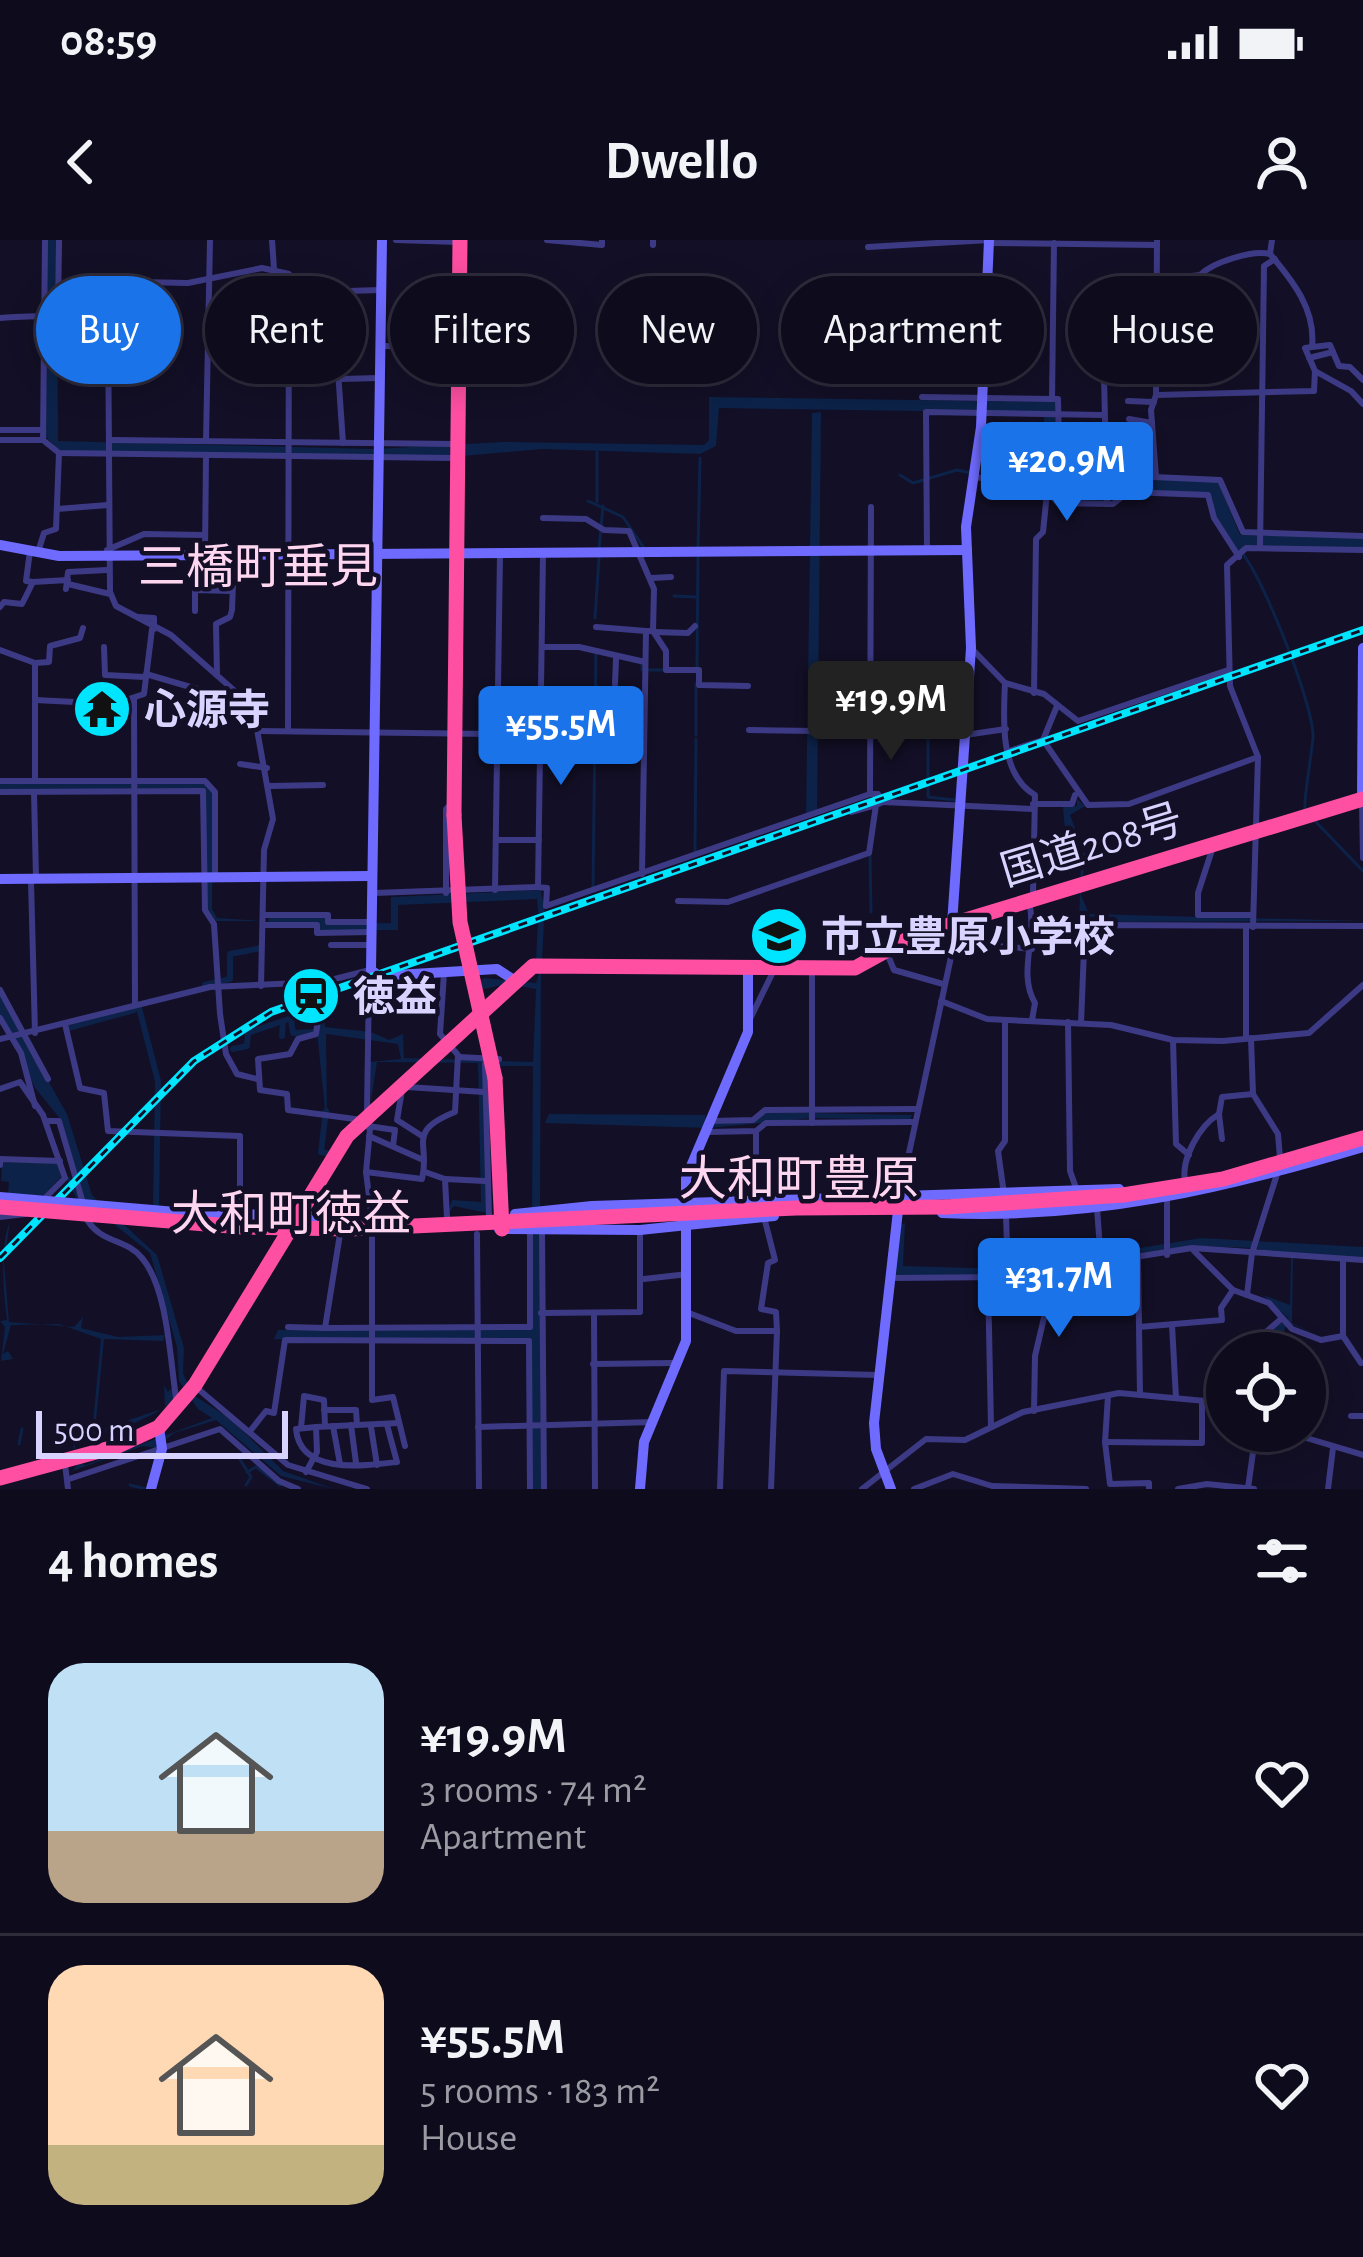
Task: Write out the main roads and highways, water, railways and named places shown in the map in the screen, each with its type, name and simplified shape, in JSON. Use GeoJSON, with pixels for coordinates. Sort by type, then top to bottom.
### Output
{"type":"FeatureCollection","features":[{"type":"Feature","properties":{"kind":"highway"},"geometry":{"type":"LineString","coordinates":[[459,453],[461,241]]}},
{"type":"Feature","properties":{"kind":"highway"},"geometry":{"type":"LineString","coordinates":[[461,241],[454,809],[460,922],[485,1074],[499,1221]]}},
{"type":"Feature","properties":{"kind":"highway","name":"国道208号"},"geometry":{"type":"LineString","coordinates":[[0,1478],[67,1475],[161,1439],[291,1226],[366,1120],[514,980],[543,963],[855,968],[913,936],[1363,799]]}},
{"type":"Feature","properties":{"kind":"highway"},"geometry":{"type":"LineString","coordinates":[[536,1212],[951,1205],[1123,1195],[1199,1184],[1363,1136]]}},
{"type":"Feature","properties":{"kind":"highway"},"geometry":{"type":"LineString","coordinates":[[0,1211],[284,1228],[796,1208]]}},
{"type":"Feature","properties":{"kind":"highway"},"geometry":{"type":"LineString","coordinates":[[564,1229],[679,1223],[796,1208]]}},
{"type":"Feature","properties":{"kind":"main road"},"geometry":{"type":"LineString","coordinates":[[382,240],[370,876],[375,973],[500,969],[514,980]]}},
{"type":"Feature","properties":{"kind":"main road"},"geometry":{"type":"LineString","coordinates":[[952,924],[970,648],[971,476],[982,406],[989,241]]}},
{"type":"Feature","properties":{"kind":"main road"},"geometry":{"type":"LineString","coordinates":[[0,545],[34,552],[205,555],[967,550]]}},
{"type":"Feature","properties":{"kind":"main road"},"geometry":{"type":"LineString","coordinates":[[1363,648],[1363,799]]}},
{"type":"Feature","properties":{"kind":"main road"},"geometry":{"type":"LineString","coordinates":[[0,878],[370,876]]}},
{"type":"Feature","properties":{"kind":"main road"},"geometry":{"type":"LineString","coordinates":[[640,1489],[641,1450],[680,1363],[689,1312],[686,1178],[748,1022],[748,965]]}},
{"type":"Feature","properties":{"kind":"main road"},"geometry":{"type":"LineString","coordinates":[[0,1197],[240,1218],[340,1234],[447,1218],[536,1229],[640,1230],[872,1205],[899,1198],[1006,1213],[1097,1210],[1167,1199],[1363,1136]]}},
{"type":"Feature","properties":{"kind":"main road"},"geometry":{"type":"LineString","coordinates":[[1312,1156],[1363,1147]]}},
{"type":"Feature","properties":{"kind":"main road"},"geometry":{"type":"LineString","coordinates":[[0,1211],[231,1230],[344,1220],[372,1227],[499,1221],[536,1212],[756,1201],[872,1205],[896,1212],[1004,1192],[1185,1190]]}},
{"type":"Feature","properties":{"kind":"main road"},"geometry":{"type":"LineString","coordinates":[[891,1489],[874,1437],[887,1278],[899,1198]]}},
{"type":"Feature","properties":{"kind":"main road"},"geometry":{"type":"LineString","coordinates":[[231,1230],[240,1218]]}},
{"type":"Feature","properties":{"kind":"main road"},"geometry":{"type":"LineString","coordinates":[[340,1234],[344,1220]]}},
{"type":"Feature","properties":{"kind":"main road"},"geometry":{"type":"LineString","coordinates":[[151,1489],[161,1439]]}},
{"type":"Feature","properties":{"kind":"water"},"geometry":{"type":"Polygon","coordinates":[[[47,240],[57,240],[57,276],[46,276],[47,240]]]}},
{"type":"Feature","properties":{"kind":"water"},"geometry":{"type":"Polygon","coordinates":[[[45,384],[58,384],[58,441],[374,449],[503,442],[704,445],[709,440],[709,397],[1055,402],[1059,489],[1111,491],[1135,478],[1218,482],[1240,535],[1363,538],[1363,549],[1244,545],[1239,555],[1216,517],[1209,493],[1129,490],[1101,502],[1058,500],[1045,486],[1044,413],[719,408],[716,446],[700,454],[542,449],[451,457],[60,451],[44,435],[45,384]]]}},
{"type":"Feature","properties":{"kind":"water"},"geometry":{"type":"Polygon","coordinates":[[[821,412],[817,812],[806,815],[812,413],[821,412]]]}},
{"type":"Feature","properties":{"kind":"water"},"geometry":{"type":"Polygon","coordinates":[[[0,782],[207,784],[213,792],[212,909],[217,918],[263,921],[216,921],[208,909],[203,788],[0,790],[0,782]]]}},
{"type":"Feature","properties":{"kind":"water"},"geometry":{"type":"Polygon","coordinates":[[[1077,799],[1085,806],[1070,815],[1078,836],[1075,854],[1101,851],[1085,858],[1081,895],[1089,914],[1363,921],[1084,922],[1079,919],[1081,861],[1074,860],[1070,876],[1070,861],[1057,859],[1069,857],[1072,847],[1065,842],[1077,838],[1065,831],[1063,807],[1077,806],[1077,799]]]}},
{"type":"Feature","properties":{"kind":"water"},"geometry":{"type":"Polygon","coordinates":[[[541,890],[545,913],[539,919],[537,899],[398,905],[398,930],[319,930],[319,924],[268,922],[269,917],[325,918],[327,924],[391,923],[391,897],[541,890]]]}},
{"type":"Feature","properties":{"kind":"water"},"geometry":{"type":"Polygon","coordinates":[[[541,967],[540,1214],[532,1215],[533,1066],[497,1066],[484,1091],[487,1213],[454,1206],[448,1214],[452,1200],[481,1202],[478,1063],[377,1062],[371,1102],[370,1062],[401,1059],[398,1044],[326,1034],[327,1116],[319,1113],[325,1109],[317,1032],[323,995],[325,1027],[371,1032],[389,1040],[403,1034],[404,1058],[533,1062],[536,989],[507,984],[484,989],[478,983],[484,978],[536,983],[541,967]]]}},
{"type":"Feature","properties":{"kind":"water"},"geometry":{"type":"Polygon","coordinates":[[[0,996],[67,1114],[92,1195],[157,1255],[184,1348],[183,1374],[195,1396],[232,1420],[283,1471],[334,1489],[281,1476],[216,1420],[174,1433],[156,1448],[143,1446],[72,1471],[80,1462],[85,1465],[212,1418],[198,1409],[179,1381],[177,1347],[150,1253],[85,1201],[62,1121],[35,1088],[0,1015],[0,996]]]}},
{"type":"Feature","properties":{"kind":"water"},"geometry":{"type":"Polygon","coordinates":[[[765,1112],[912,1115],[910,1120],[812,1118],[709,1128],[545,1123],[549,1114],[705,1115],[706,1123],[729,1123],[765,1112]]]}},
{"type":"Feature","properties":{"kind":"water"},"geometry":{"type":"Polygon","coordinates":[[[2,1162],[58,1163],[61,1177],[43,1196],[8,1194],[9,1182],[1,1181],[2,1162]]]}},
{"type":"Feature","properties":{"kind":"water"},"geometry":{"type":"Polygon","coordinates":[[[905,1223],[903,1266],[1010,1269],[1201,1238],[1363,1247],[1363,1257],[1293,1258],[1292,1323],[1311,1332],[1287,1322],[1284,1332],[1262,1332],[1289,1319],[1263,1295],[1290,1305],[1291,1258],[1255,1248],[1191,1246],[1006,1271],[1003,1276],[893,1276],[898,1226],[905,1223]]]}},
{"type":"Feature","properties":{"kind":"water"},"geometry":{"type":"Polygon","coordinates":[[[530,1233],[540,1233],[541,1489],[531,1489],[530,1339],[274,1339],[278,1330],[530,1328],[530,1233]]]}},
{"type":"Feature","properties":{"kind":"water"},"geometry":{"type":"Polygon","coordinates":[[[4,1262],[9,1322],[40,1324],[11,1325],[3,1354],[8,1351],[13,1359],[1,1361],[5,1327],[0,1321],[7,1320],[4,1262]]]}},
{"type":"Feature","properties":{"kind":"water"},"geometry":{"type":"Polygon","coordinates":[[[83,1317],[81,1328],[118,1337],[165,1335],[163,1341],[104,1339],[95,1431],[161,1409],[128,1426],[88,1437],[101,1339],[66,1326],[74,1327],[83,1317]]]}},
{"type":"Feature","properties":{"kind":"water"},"geometry":{"type":"Polygon","coordinates":[[[164,1385],[168,1392],[172,1388],[174,1399],[165,1407],[164,1385]]]}},
{"type":"Feature","properties":{"kind":"waterway"},"geometry":{"type":"LineString","coordinates":[[597,452],[597,502]]}},
{"type":"Feature","properties":{"kind":"waterway"},"geometry":{"type":"LineString","coordinates":[[698,549],[700,458]]}},
{"type":"Feature","properties":{"kind":"waterway"},"geometry":{"type":"LineString","coordinates":[[900,475],[913,483],[957,470],[971,473]]}},
{"type":"Feature","properties":{"kind":"waterway"},"geometry":{"type":"LineString","coordinates":[[588,501],[623,517],[644,548]]}},
{"type":"Feature","properties":{"kind":"waterway"},"geometry":{"type":"LineString","coordinates":[[599,549],[603,506]]}},
{"type":"Feature","properties":{"kind":"waterway"},"geometry":{"type":"LineString","coordinates":[[1242,553],[1274,614],[1311,721],[1305,812]]}},
{"type":"Feature","properties":{"kind":"waterway"},"geometry":{"type":"LineString","coordinates":[[697,667],[698,557]]}},
{"type":"Feature","properties":{"kind":"waterway"},"geometry":{"type":"LineString","coordinates":[[595,618],[599,558]]}},
{"type":"Feature","properties":{"kind":"waterway"},"geometry":{"type":"LineString","coordinates":[[674,596],[697,597]]}},
{"type":"Feature","properties":{"kind":"waterway"},"geometry":{"type":"LineString","coordinates":[[593,887],[596,651]]}},
{"type":"Feature","properties":{"kind":"waterway"},"geometry":{"type":"LineString","coordinates":[[642,660],[642,670],[665,670]]}},
{"type":"Feature","properties":{"kind":"waterway"},"geometry":{"type":"LineString","coordinates":[[696,683],[696,735]]}},
{"type":"Feature","properties":{"kind":"waterway"},"geometry":{"type":"LineString","coordinates":[[928,695],[928,797],[954,800]]}},
{"type":"Feature","properties":{"kind":"waterway"},"geometry":{"type":"LineString","coordinates":[[695,852],[696,739]]}},
{"type":"Feature","properties":{"kind":"waterway"},"geometry":{"type":"LineString","coordinates":[[1316,822],[1363,871]]}},
{"type":"Feature","properties":{"kind":"waterway"},"geometry":{"type":"LineString","coordinates":[[870,854],[871,912]]}},
{"type":"Feature","properties":{"kind":"waterway"},"geometry":{"type":"LineString","coordinates":[[539,960],[541,921]]}},
{"type":"Feature","properties":{"kind":"waterway"},"geometry":{"type":"LineString","coordinates":[[205,985],[230,979],[230,954],[261,948]]}},
{"type":"Feature","properties":{"kind":"waterway"},"geometry":{"type":"LineString","coordinates":[[139,1008],[158,1081],[156,1207]]}},
{"type":"Feature","properties":{"kind":"waterway"},"geometry":{"type":"LineString","coordinates":[[68,1028],[134,1010]]}},
{"type":"Feature","properties":{"kind":"waterway"},"geometry":{"type":"LineString","coordinates":[[233,1049],[247,1046],[248,1033],[292,1018],[304,1020]]}},
{"type":"Feature","properties":{"kind":"waterway"},"geometry":{"type":"LineString","coordinates":[[291,1020],[293,1033],[314,1032]]}},
{"type":"Feature","properties":{"kind":"waterway"},"geometry":{"type":"LineString","coordinates":[[282,1036],[283,1021]]}},
{"type":"Feature","properties":{"kind":"waterway"},"geometry":{"type":"LineString","coordinates":[[326,1111],[321,1152],[331,1154]]}},
{"type":"Feature","properties":{"kind":"waterway"},"geometry":{"type":"LineString","coordinates":[[68,1178],[78,1198]]}},
{"type":"Feature","properties":{"kind":"waterway"},"geometry":{"type":"LineString","coordinates":[[19,1444],[22,1429]]}},
{"type":"Feature","properties":{"kind":"waterway"},"geometry":{"type":"LineString","coordinates":[[239,1458],[251,1477],[246,1485]]}},
{"type":"Feature","properties":{"kind":"waterway"},"geometry":{"type":"LineString","coordinates":[[247,1472],[256,1467],[280,1485]]}},
{"type":"Feature","properties":{"kind":"waterway"},"geometry":{"type":"LineString","coordinates":[[130,1485],[146,1489]]}},
{"type":"Feature","properties":{"kind":"railway"},"geometry":{"type":"LineString","coordinates":[[0,1258],[194,1061],[271,1012],[1363,630]]}},
{"type":"Feature","properties":{"kind":"place","name":"心源寺"},"geometry":{"type":"Point","coordinates":[102,709]}},
{"type":"Feature","properties":{"kind":"place","name":"市立豊原小学校"},"geometry":{"type":"Point","coordinates":[779,936]}},
{"type":"Feature","properties":{"kind":"place","name":"徳益"},"geometry":{"type":"Point","coordinates":[311,996]}},
{"type":"Feature","properties":{"kind":"district","name":"三橋町垂見"},"geometry":{"type":"Point","coordinates":[258,566]}},
{"type":"Feature","properties":{"kind":"district","name":"大和町豊原"},"geometry":{"type":"Point","coordinates":[799,1178]}},
{"type":"Feature","properties":{"kind":"district","name":"大和町徳益"},"geometry":{"type":"Point","coordinates":[291,1213]}}]}
